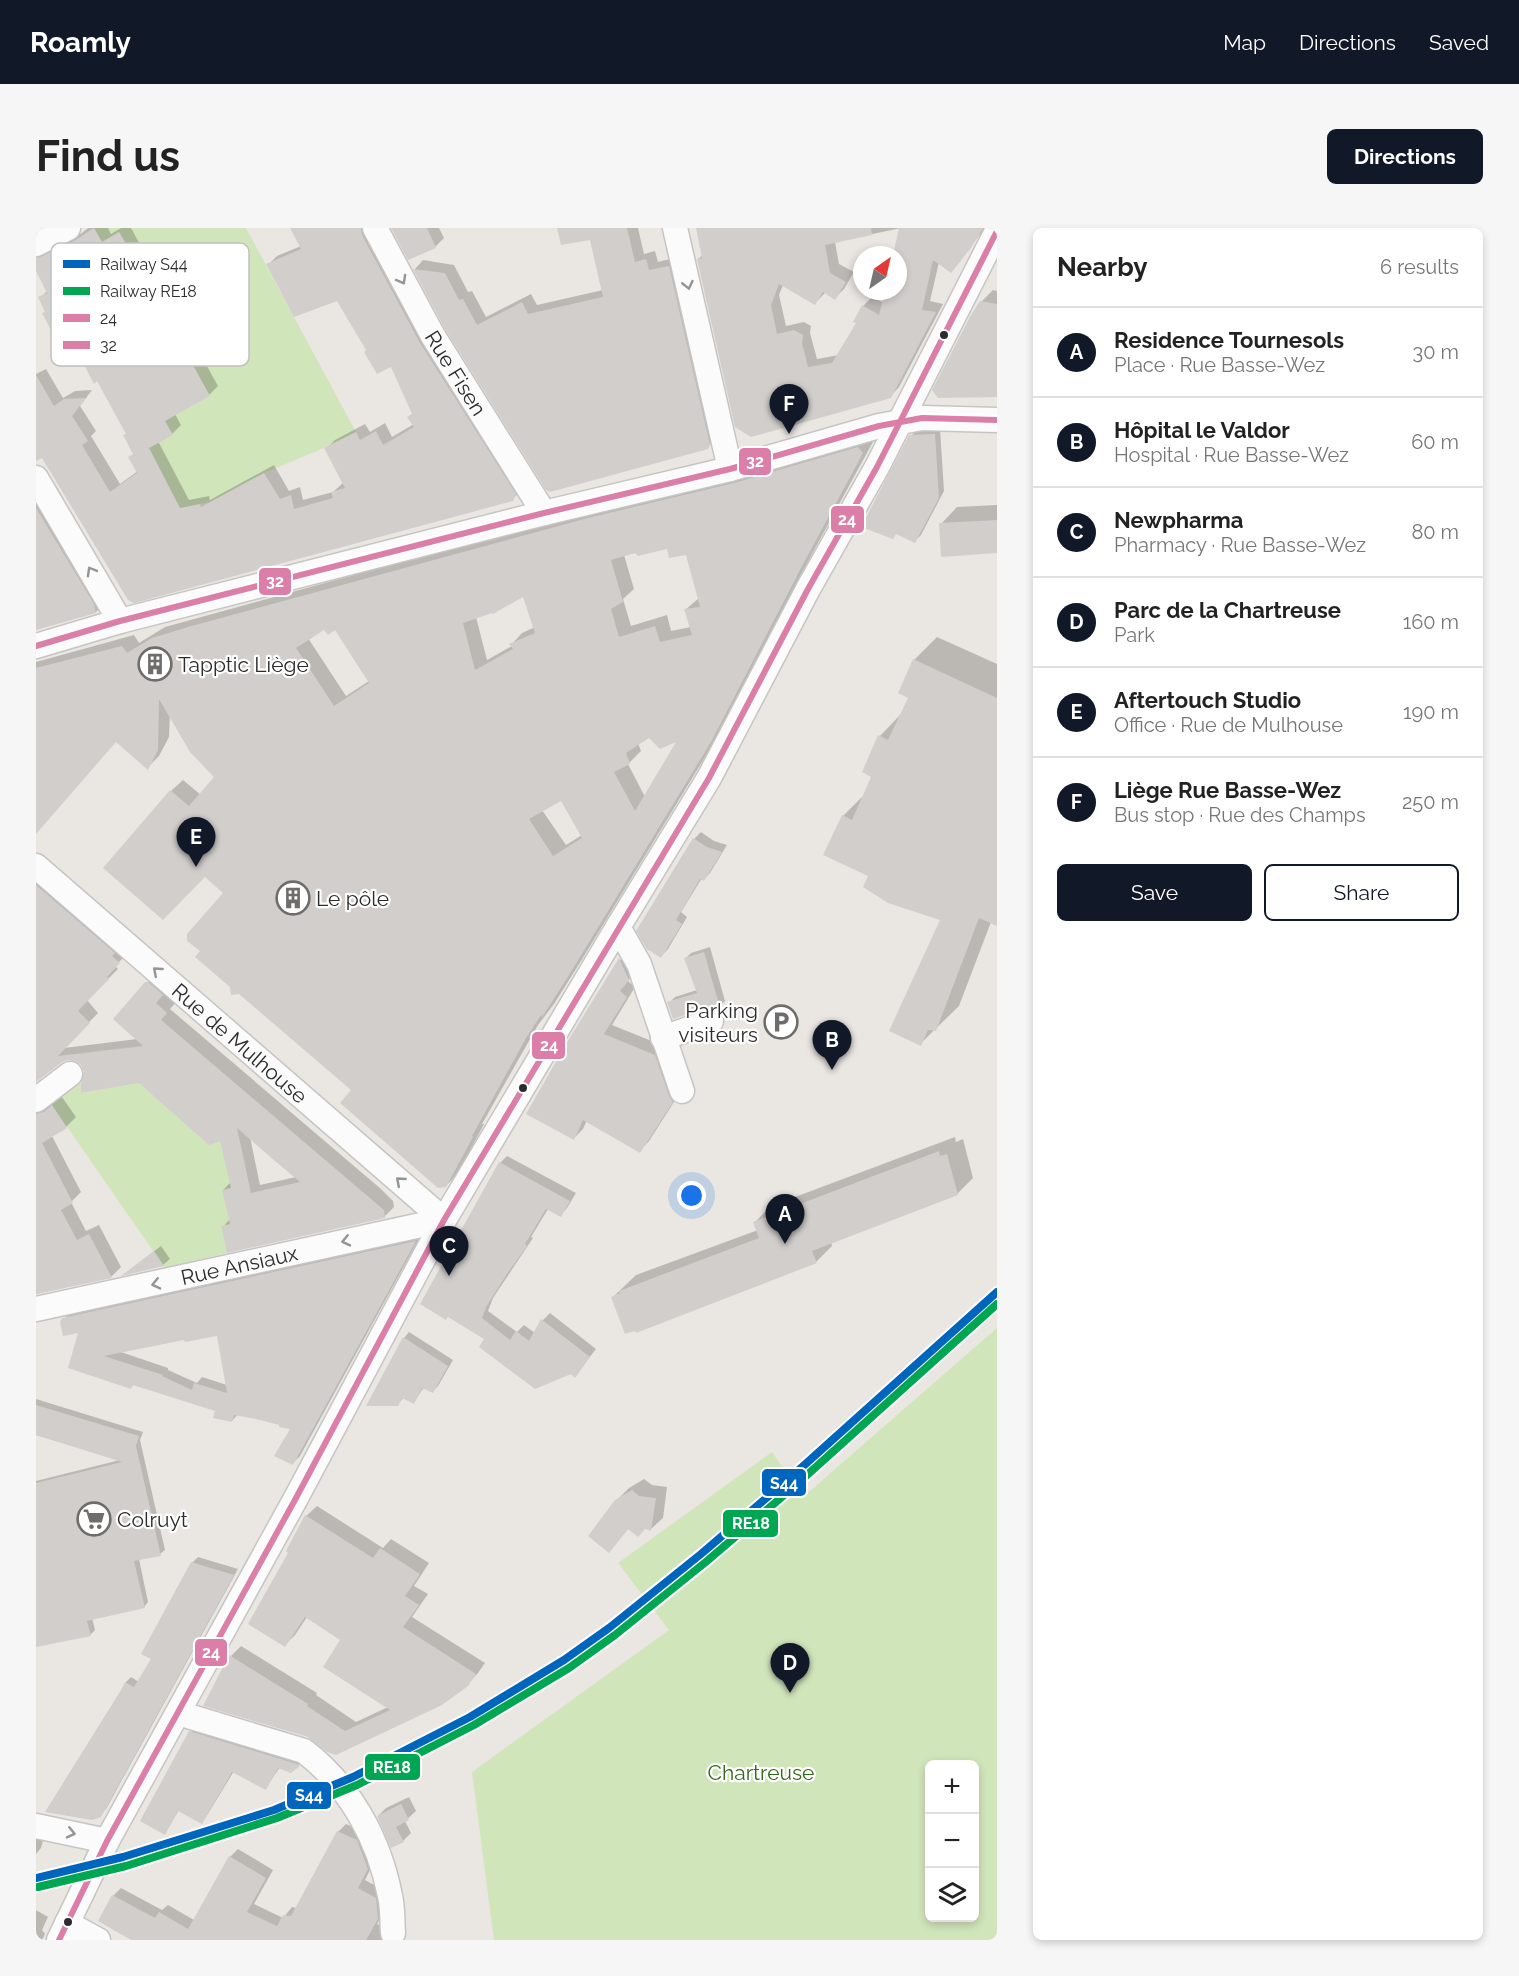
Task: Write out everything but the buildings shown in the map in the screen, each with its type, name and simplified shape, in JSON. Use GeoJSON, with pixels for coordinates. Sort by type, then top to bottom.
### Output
{"type":"FeatureCollection","features":[{"type":"Feature","properties":{"kind":"street"},"geometry":{"type":"LineString","coordinates":[[36,244],[68,228]]}},
{"type":"Feature","properties":{"kind":"street","name":"Rue Fisen"},"geometry":{"type":"LineString","coordinates":[[375,228],[433,336],[544,513]]}},
{"type":"Feature","properties":{"kind":"street"},"geometry":{"type":"LineString","coordinates":[[675,228],[730,469]]}},
{"type":"Feature","properties":{"kind":"street"},"geometry":{"type":"LineString","coordinates":[[98,1940],[63,1931],[107,1841],[444,1220],[709,778],[808,589],[877,467],[997,231]]}},
{"type":"Feature","properties":{"kind":"street"},"geometry":{"type":"LineString","coordinates":[[36,646],[120,621],[544,513],[730,469],[898,422],[922,418],[997,420]]}},
{"type":"Feature","properties":{"kind":"street"},"geometry":{"type":"LineString","coordinates":[[36,478],[45,512],[120,621]]}},
{"type":"Feature","properties":{"kind":"street","name":"Rue de Mulhouse"},"geometry":{"type":"LineString","coordinates":[[36,866],[444,1220]]}},
{"type":"Feature","properties":{"kind":"street"},"geometry":{"type":"LineString","coordinates":[[618,927],[639,964],[682,1091]]}},
{"type":"Feature","properties":{"kind":"street"},"geometry":{"type":"LineString","coordinates":[[663,1038],[711,1021]]}},
{"type":"Feature","properties":{"kind":"street"},"geometry":{"type":"LineString","coordinates":[[36,1100],[70,1074]]}},
{"type":"Feature","properties":{"kind":"street","name":"Rue Ansiaux"},"geometry":{"type":"LineString","coordinates":[[36,1309],[444,1220]]}},
{"type":"Feature","properties":{"kind":"street"},"geometry":{"type":"LineString","coordinates":[[178,1713],[304,1751],[318,1761],[357,1807],[368,1829],[391,1897],[393,1933]]}},
{"type":"Feature","properties":{"kind":"street"},"geometry":{"type":"LineString","coordinates":[[36,1826],[107,1841]]}},
{"type":"Feature","properties":{"kind":"green space"},"geometry":{"type":"Polygon","coordinates":[[[94,228],[246,228],[356,432],[264,473],[210,502],[182,513],[149,448],[165,421],[210,396],[194,366],[249,366],[249,243],[126,243],[120,232],[102,242],[94,228]]]}},
{"type":"Feature","properties":{"kind":"green space"},"geometry":{"type":"Polygon","coordinates":[[[125,1067],[221,1141],[231,1188],[222,1190],[230,1224],[221,1227],[227,1253],[165,1268],[47,1098],[78,1081],[81,1084],[82,1093],[132,1084],[125,1067]]]}},
{"type":"Feature","properties":{"kind":"green space","name":"Chartreuse"},"geometry":{"type":"Polygon","coordinates":[[[997,1328],[997,1940],[494,1940],[472,1772],[669,1630],[618,1563],[772,1452],[803,1497],[997,1328]]]}},
{"type":"Feature","properties":{"kind":"rail line","name":"S44"},"geometry":{"type":"LineString","coordinates":[[36,1878],[123,1857],[274,1810],[353,1777],[470,1717],[564,1660],[609,1628],[701,1554],[791,1477],[997,1292]]}},
{"type":"Feature","properties":{"kind":"rail line","name":"RE18"},"geometry":{"type":"LineString","coordinates":[[38,1887],[126,1866],[277,1818],[357,1785],[474,1725],[569,1668],[615,1635],[707,1561],[797,1484],[997,1304]]}},
{"type":"Feature","properties":{"kind":"transit line","name":"24"},"geometry":{"type":"LineString","coordinates":[[59,1940],[107,1841],[296,1498],[444,1220],[709,778],[808,589],[877,467],[997,231]]}},
{"type":"Feature","properties":{"kind":"transit line","name":"32"},"geometry":{"type":"LineString","coordinates":[[36,646],[120,621],[544,513],[730,469],[879,426],[922,418],[997,420]]}},
{"type":"Feature","properties":{"kind":"place","name":"Liège Rue Basse-Wez"},"geometry":{"type":"Point","coordinates":[789,434]}},
{"type":"Feature","properties":{"kind":"place","name":"Tapptic Liège"},"geometry":{"type":"Point","coordinates":[155,664]}},
{"type":"Feature","properties":{"kind":"place","name":"Aftertouch Studio"},"geometry":{"type":"Point","coordinates":[196,867]}},
{"type":"Feature","properties":{"kind":"place","name":"Le pôle"},"geometry":{"type":"Point","coordinates":[293,898]}},
{"type":"Feature","properties":{"kind":"place","name":"Parking visiteurs"},"geometry":{"type":"Point","coordinates":[781,1022]}},
{"type":"Feature","properties":{"kind":"place","name":"Hôpital le Valdor"},"geometry":{"type":"Point","coordinates":[832,1070]}},
{"type":"Feature","properties":{"kind":"place","name":"Residence Tournesols"},"geometry":{"type":"Point","coordinates":[785,1244]}},
{"type":"Feature","properties":{"kind":"place","name":"Newpharma"},"geometry":{"type":"Point","coordinates":[449,1276]}},
{"type":"Feature","properties":{"kind":"place","name":"Colruyt"},"geometry":{"type":"Point","coordinates":[94,1519]}},
{"type":"Feature","properties":{"kind":"place","name":"Parc de la Chartreuse"},"geometry":{"type":"Point","coordinates":[790,1693]}}]}
